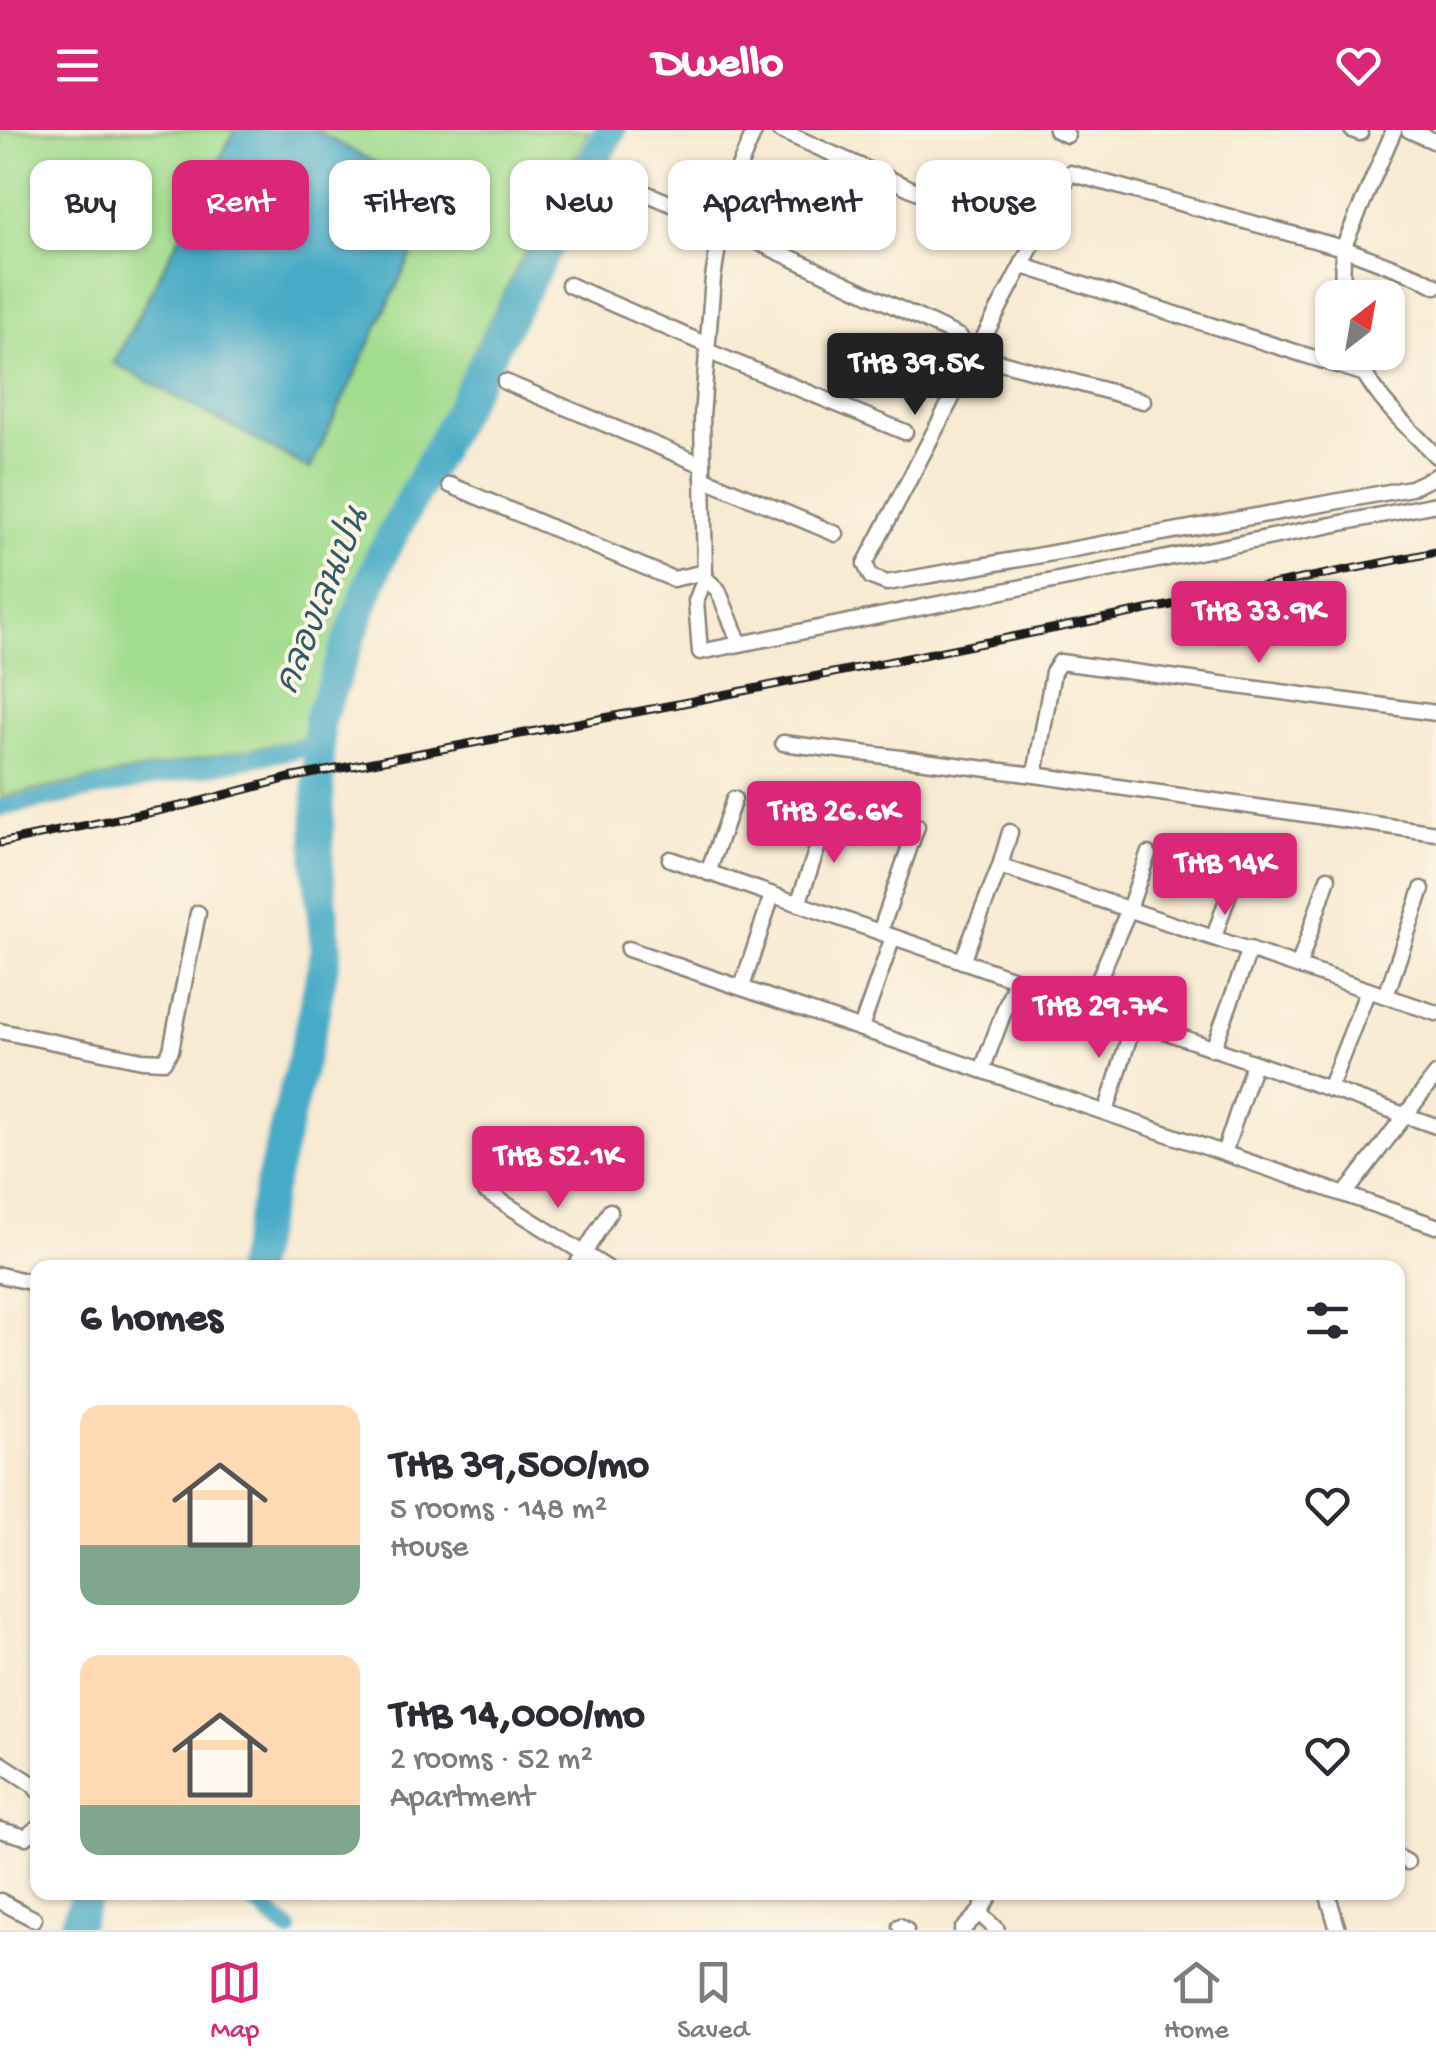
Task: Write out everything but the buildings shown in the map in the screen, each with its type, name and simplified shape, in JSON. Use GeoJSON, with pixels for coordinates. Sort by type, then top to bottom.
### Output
{"type":"FeatureCollection","features":[{"type":"Feature","properties":{"kind":"street"},"geometry":{"type":"LineString","coordinates":[[742,160],[755,130]]}},
{"type":"Feature","properties":{"kind":"street"},"geometry":{"type":"LineString","coordinates":[[778,130],[916,191]]}},
{"type":"Feature","properties":{"kind":"street"},"geometry":{"type":"LineString","coordinates":[[1342,280],[1343,248],[1394,130]]}},
{"type":"Feature","properties":{"kind":"street"},"geometry":{"type":"LineString","coordinates":[[1409,130],[1436,142]]}},
{"type":"Feature","properties":{"kind":"street"},"geometry":{"type":"LineString","coordinates":[[1436,286],[1343,248],[1070,173],[865,564],[871,577],[887,584],[1411,488],[1436,476]]}},
{"type":"Feature","properties":{"kind":"street"},"geometry":{"type":"LineString","coordinates":[[718,250],[702,416],[705,575],[696,601],[700,652],[1436,504]]}},
{"type":"Feature","properties":{"kind":"street"},"geometry":{"type":"LineString","coordinates":[[773,250],[960,337]]}},
{"type":"Feature","properties":{"kind":"street"},"geometry":{"type":"LineString","coordinates":[[1023,266],[1362,373]]}},
{"type":"Feature","properties":{"kind":"street"},"geometry":{"type":"LineString","coordinates":[[569,285],[905,432]]}},
{"type":"Feature","properties":{"kind":"street"},"geometry":{"type":"LineString","coordinates":[[972,354],[1143,402]]}},
{"type":"Feature","properties":{"kind":"street"},"geometry":{"type":"LineString","coordinates":[[1361,370],[1386,405],[1436,456]]}},
{"type":"Feature","properties":{"kind":"street"},"geometry":{"type":"LineString","coordinates":[[505,382],[836,534]]}},
{"type":"Feature","properties":{"kind":"street"},"geometry":{"type":"LineString","coordinates":[[450,485],[672,579],[705,575]]}},
{"type":"Feature","properties":{"kind":"street"},"geometry":{"type":"LineString","coordinates":[[705,575],[718,590],[740,644]]}},
{"type":"Feature","properties":{"kind":"street"},"geometry":{"type":"LineString","coordinates":[[1034,775],[1053,672],[1060,662],[1436,713]]}},
{"type":"Feature","properties":{"kind":"street"},"geometry":{"type":"LineString","coordinates":[[784,743],[1436,833]]}},
{"type":"Feature","properties":{"kind":"street"},"geometry":{"type":"LineString","coordinates":[[708,873],[734,799]]}},
{"type":"Feature","properties":{"kind":"street"},"geometry":{"type":"LineString","coordinates":[[798,904],[829,814]]}},
{"type":"Feature","properties":{"kind":"street"},"geometry":{"type":"LineString","coordinates":[[861,1028],[918,826]]}},
{"type":"Feature","properties":{"kind":"street"},"geometry":{"type":"LineString","coordinates":[[962,961],[1010,832]]}},
{"type":"Feature","properties":{"kind":"street"},"geometry":{"type":"LineString","coordinates":[[1087,1006],[1148,854]]}},
{"type":"Feature","properties":{"kind":"street"},"geometry":{"type":"LineString","coordinates":[[670,859],[1436,1126]]}},
{"type":"Feature","properties":{"kind":"street"},"geometry":{"type":"LineString","coordinates":[[1214,937],[1239,864]]}},
{"type":"Feature","properties":{"kind":"street"},"geometry":{"type":"LineString","coordinates":[[1000,866],[1436,1013]]}},
{"type":"Feature","properties":{"kind":"street"},"geometry":{"type":"LineString","coordinates":[[1299,965],[1328,878]]}},
{"type":"Feature","properties":{"kind":"street"},"geometry":{"type":"LineString","coordinates":[[1386,996],[1422,889]]}},
{"type":"Feature","properties":{"kind":"street"},"geometry":{"type":"LineString","coordinates":[[742,987],[772,895]]}},
{"type":"Feature","properties":{"kind":"street"},"geometry":{"type":"LineString","coordinates":[[0,1032],[164,1061],[171,1050],[198,913]]}},
{"type":"Feature","properties":{"kind":"street"},"geometry":{"type":"LineString","coordinates":[[1214,1050],[1250,948]]}},
{"type":"Feature","properties":{"kind":"street"},"geometry":{"type":"LineString","coordinates":[[628,949],[1436,1226]]}},
{"type":"Feature","properties":{"kind":"street"},"geometry":{"type":"LineString","coordinates":[[982,1070],[1015,982]]}},
{"type":"Feature","properties":{"kind":"street"},"geometry":{"type":"LineString","coordinates":[[1329,1089],[1368,990]]}},
{"type":"Feature","properties":{"kind":"street"},"geometry":{"type":"LineString","coordinates":[[1106,1112],[1134,1022]]}},
{"type":"Feature","properties":{"kind":"street"},"geometry":{"type":"LineString","coordinates":[[1224,1152],[1254,1063]]}},
{"type":"Feature","properties":{"kind":"street"},"geometry":{"type":"LineString","coordinates":[[1345,1194],[1436,1075]]}},
{"type":"Feature","properties":{"kind":"street"},"geometry":{"type":"LineString","coordinates":[[486,1191],[595,1260]]}},
{"type":"Feature","properties":{"kind":"street"},"geometry":{"type":"LineString","coordinates":[[580,1260],[610,1210]]}},
{"type":"Feature","properties":{"kind":"street"},"geometry":{"type":"LineString","coordinates":[[0,1275],[30,1282]]}},
{"type":"Feature","properties":{"kind":"street"},"geometry":{"type":"LineString","coordinates":[[0,1764],[30,1783]]}},
{"type":"Feature","properties":{"kind":"street"},"geometry":{"type":"LineString","coordinates":[[0,1830],[26,1838],[30,1834]]}},
{"type":"Feature","properties":{"kind":"street"},"geometry":{"type":"LineString","coordinates":[[962,1930],[987,1900]]}},
{"type":"Feature","properties":{"kind":"street"},"geometry":{"type":"LineString","coordinates":[[1329,1900],[1338,1930]]}},
{"type":"Feature","properties":{"kind":"street"},"geometry":{"type":"LineString","coordinates":[[0,1902],[34,1919]]}},
{"type":"Feature","properties":{"kind":"street"},"geometry":{"type":"LineString","coordinates":[[979,1914],[997,1930]]}},
{"type":"Feature","properties":{"kind":"green space"},"geometry":{"type":"Polygon","coordinates":[[[0,130],[235,130],[219,160],[172,160],[173,250],[114,363],[337,250],[490,250],[490,160],[369,160],[314,130],[589,130],[573,160],[510,160],[510,250],[526,250],[403,487],[346,612],[304,739],[0,797],[0,130]]]}},
{"type":"Feature","properties":{"kind":"water"},"geometry":{"type":"Polygon","coordinates":[[[235,130],[314,130],[370,160],[329,160],[329,250],[414,250],[310,469],[114,363],[173,250],[309,250],[309,160],[219,160],[235,130]]]}},
{"type":"Feature","properties":{"kind":"waterway","name":"คลองเลนเปน"},"geometry":{"type":"LineString","coordinates":[[252,1260],[312,1022],[326,949],[318,866],[319,720],[380,558],[610,130]]}},
{"type":"Feature","properties":{"kind":"waterway"},"geometry":{"type":"LineString","coordinates":[[0,808],[318,745]]}},
{"type":"Feature","properties":{"kind":"waterway","name":"คลองเลนเปน"},"geometry":{"type":"LineString","coordinates":[[74,1930],[84,1900]]}},
{"type":"Feature","properties":{"kind":"waterway"},"geometry":{"type":"LineString","coordinates":[[253,1900],[289,1930]]}},
{"type":"Feature","properties":{"kind":"railway"},"geometry":{"type":"LineString","coordinates":[[0,843],[186,805],[289,778],[1436,552]]}}]}
